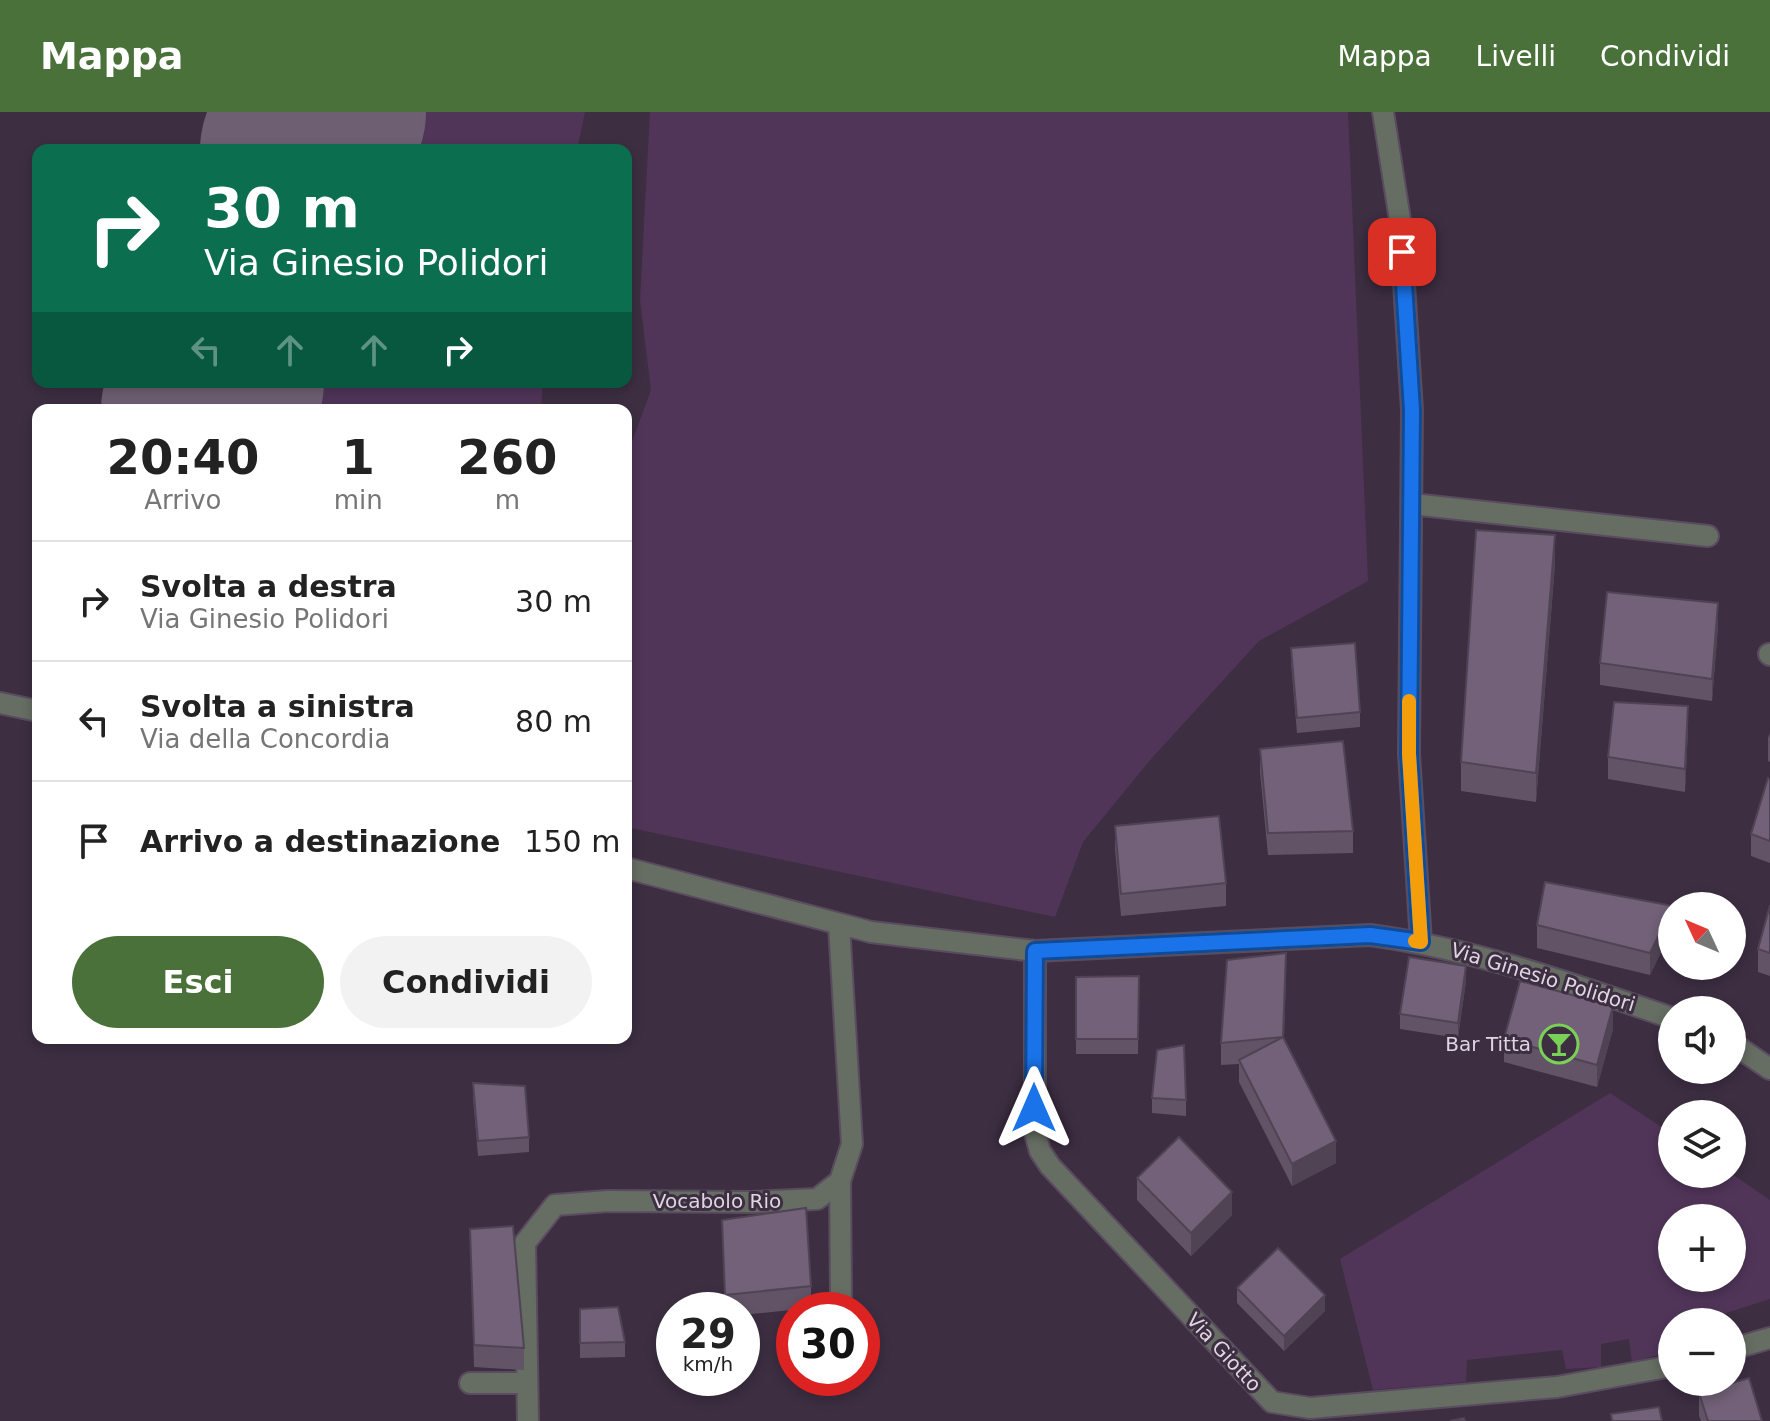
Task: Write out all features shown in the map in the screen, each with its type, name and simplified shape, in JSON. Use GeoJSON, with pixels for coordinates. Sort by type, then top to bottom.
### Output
{"type":"FeatureCollection","features":[{"type":"Feature","properties":{"kind":"street"},"geometry":{"type":"LineString","coordinates":[[1383,112],[1400,220],[1412,410],[1409,754],[1421,942]]}},
{"type":"Feature","properties":{"kind":"street"},"geometry":{"type":"LineString","coordinates":[[1412,504],[1708,536]]}},
{"type":"Feature","properties":{"kind":"street"},"geometry":{"type":"LineString","coordinates":[[0,703],[32,710]]}},
{"type":"Feature","properties":{"kind":"street","name":"Via Ginesio Polidori"},"geometry":{"type":"LineString","coordinates":[[632,870],[871,932],[1035,951],[1370,935],[1421,942],[1583,987],[1658,1013]]}},
{"type":"Feature","properties":{"kind":"street"},"geometry":{"type":"LineString","coordinates":[[839,925],[852,1144],[840,1181],[841,1292]]}},
{"type":"Feature","properties":{"kind":"street","name":"Via Giotto"},"geometry":{"type":"LineString","coordinates":[[1035,951],[1035,1133],[1040,1151],[1050,1166],[1272,1402],[1310,1408],[1557,1387],[1658,1369]]}},
{"type":"Feature","properties":{"kind":"street"},"geometry":{"type":"LineString","coordinates":[[1746,1053],[1770,1069]]}},
{"type":"Feature","properties":{"kind":"street","name":"Vocabolo Rio"},"geometry":{"type":"LineString","coordinates":[[528,1421],[525,1243],[555,1205],[608,1201],[817,1199],[840,1181]]}},
{"type":"Feature","properties":{"kind":"street"},"geometry":{"type":"LineString","coordinates":[[1746,1345],[1770,1338]]}},
{"type":"Feature","properties":{"kind":"street"},"geometry":{"type":"LineString","coordinates":[[470,1383],[526,1383]]}},
{"type":"Feature","properties":{"kind":"shaded area"},"geometry":{"type":"Polygon","coordinates":[[[258,112],[585,112],[578,144],[246,144],[258,112]]]}},
{"type":"Feature","properties":{"kind":"shaded area"},"geometry":{"type":"Polygon","coordinates":[[[650,112],[1348,112],[1368,581],[1259,641],[1151,759],[1083,842],[1055,917],[632,828],[632,442],[651,390],[640,300],[650,112]]]}},
{"type":"Feature","properties":{"kind":"shaded area"},"geometry":{"type":"Polygon","coordinates":[[[154,388],[543,388],[541,404],[147,404],[154,388]]]}},
{"type":"Feature","properties":{"kind":"shaded area"},"geometry":{"type":"Polygon","coordinates":[[[1610,1093],[1658,1125],[1658,1188],[1746,1188],[1746,1184],[1770,1200],[1770,1299],[1742,1308],[1658,1308],[1658,1355],[1632,1362],[1629,1339],[1601,1344],[1601,1367],[1566,1369],[1562,1350],[1467,1360],[1466,1382],[1373,1390],[1340,1259],[1610,1093]]]}},
{"type":"Feature","properties":{"kind":"building"},"geometry":{"type":"Polygon","coordinates":[[[1476,530],[1555,535],[1536,773],[1461,762],[1476,530]]]}},
{"type":"Feature","properties":{"kind":"building"},"geometry":{"type":"Polygon","coordinates":[[[1607,592],[1718,603],[1712,679],[1600,663],[1607,592]]]}},
{"type":"Feature","properties":{"kind":"building"},"geometry":{"type":"Polygon","coordinates":[[[1355,643],[1360,712],[1297,718],[1291,648],[1355,643]]]}},
{"type":"Feature","properties":{"kind":"building"},"geometry":{"type":"Polygon","coordinates":[[[1614,702],[1688,706],[1685,769],[1608,757],[1614,702]]]}},
{"type":"Feature","properties":{"kind":"building"},"geometry":{"type":"Polygon","coordinates":[[[1343,741],[1353,831],[1268,833],[1260,749],[1343,741]]]}},
{"type":"Feature","properties":{"kind":"building"},"geometry":{"type":"Polygon","coordinates":[[[1770,779],[1770,841],[1751,834],[1770,779]]]}},
{"type":"Feature","properties":{"kind":"building"},"geometry":{"type":"Polygon","coordinates":[[[1219,816],[1226,883],[1121,894],[1115,826],[1219,816]]]}},
{"type":"Feature","properties":{"kind":"building"},"geometry":{"type":"Polygon","coordinates":[[[1545,882],[1658,903],[1658,937],[1650,953],[1537,925],[1545,882]]]}},
{"type":"Feature","properties":{"kind":"building"},"geometry":{"type":"Polygon","coordinates":[[[1770,905],[1770,953],[1758,949],[1770,905]]]}},
{"type":"Feature","properties":{"kind":"building"},"geometry":{"type":"Polygon","coordinates":[[[1286,953],[1283,1037],[1221,1043],[1227,960],[1286,953]]]}},
{"type":"Feature","properties":{"kind":"building"},"geometry":{"type":"Polygon","coordinates":[[[1409,957],[1466,966],[1458,1023],[1400,1014],[1409,957]]]}},
{"type":"Feature","properties":{"kind":"building"},"geometry":{"type":"Polygon","coordinates":[[[1139,976],[1138,1039],[1076,1039],[1076,977],[1139,976]]]}},
{"type":"Feature","properties":{"kind":"building"},"geometry":{"type":"Polygon","coordinates":[[[1520,981],[1613,1006],[1597,1065],[1504,1039],[1520,981]]]}},
{"type":"Feature","properties":{"kind":"building"},"geometry":{"type":"Polygon","coordinates":[[[1283,1037],[1336,1141],[1292,1164],[1239,1060],[1283,1037]]]}},
{"type":"Feature","properties":{"kind":"building"},"geometry":{"type":"Polygon","coordinates":[[[1184,1045],[1186,1100],[1152,1098],[1157,1050],[1184,1045]]]}},
{"type":"Feature","properties":{"kind":"building"},"geometry":{"type":"Polygon","coordinates":[[[473,1083],[525,1086],[529,1137],[478,1141],[473,1083]]]}},
{"type":"Feature","properties":{"kind":"building"},"geometry":{"type":"Polygon","coordinates":[[[1179,1137],[1232,1192],[1191,1233],[1137,1178],[1179,1137]]]}},
{"type":"Feature","properties":{"kind":"building"},"geometry":{"type":"Polygon","coordinates":[[[806,1208],[811,1286],[725,1292],[722,1220],[806,1208]]]}},
{"type":"Feature","properties":{"kind":"building"},"geometry":{"type":"Polygon","coordinates":[[[513,1226],[524,1348],[474,1345],[470,1229],[513,1226]]]}},
{"type":"Feature","properties":{"kind":"building"},"geometry":{"type":"Polygon","coordinates":[[[1278,1248],[1325,1295],[1284,1336],[1237,1288],[1278,1248]]]}},
{"type":"Feature","properties":{"kind":"building"},"geometry":{"type":"Polygon","coordinates":[[[618,1307],[625,1342],[580,1343],[580,1309],[618,1307]]]}},
{"type":"Feature","properties":{"kind":"building"},"geometry":{"type":"Polygon","coordinates":[[[1749,1378],[1762,1421],[1708,1421],[1700,1396],[1746,1396],[1746,1379],[1749,1378]]]}},
{"type":"Feature","properties":{"kind":"building"},"geometry":{"type":"Polygon","coordinates":[[[1659,1407],[1662,1421],[1612,1421],[1611,1414],[1659,1407]]]}},
{"type":"Feature","properties":{"kind":"runway"},"geometry":{"type":"LineString","coordinates":[[308,144],[320,112]]}},
{"type":"Feature","properties":{"kind":"runway"},"geometry":{"type":"LineString","coordinates":[[209,404],[216,388]]}},
{"type":"Feature","properties":{"kind":"slow traffic"},"geometry":{"type":"LineString","coordinates":[[1409,701],[1409,754],[1421,942],[1415,941]]}},
{"type":"Feature","properties":{"kind":"place","name":"Bar Titta"},"geometry":{"type":"Point","coordinates":[1559,1044]}},
{"type":"Feature","properties":{"kind":"route"},"geometry":{"type":"LineString","coordinates":[[1034,1108],[1035,951],[1370,935],[1421,942],[1409,754],[1412,410],[1402,252]]}}]}
